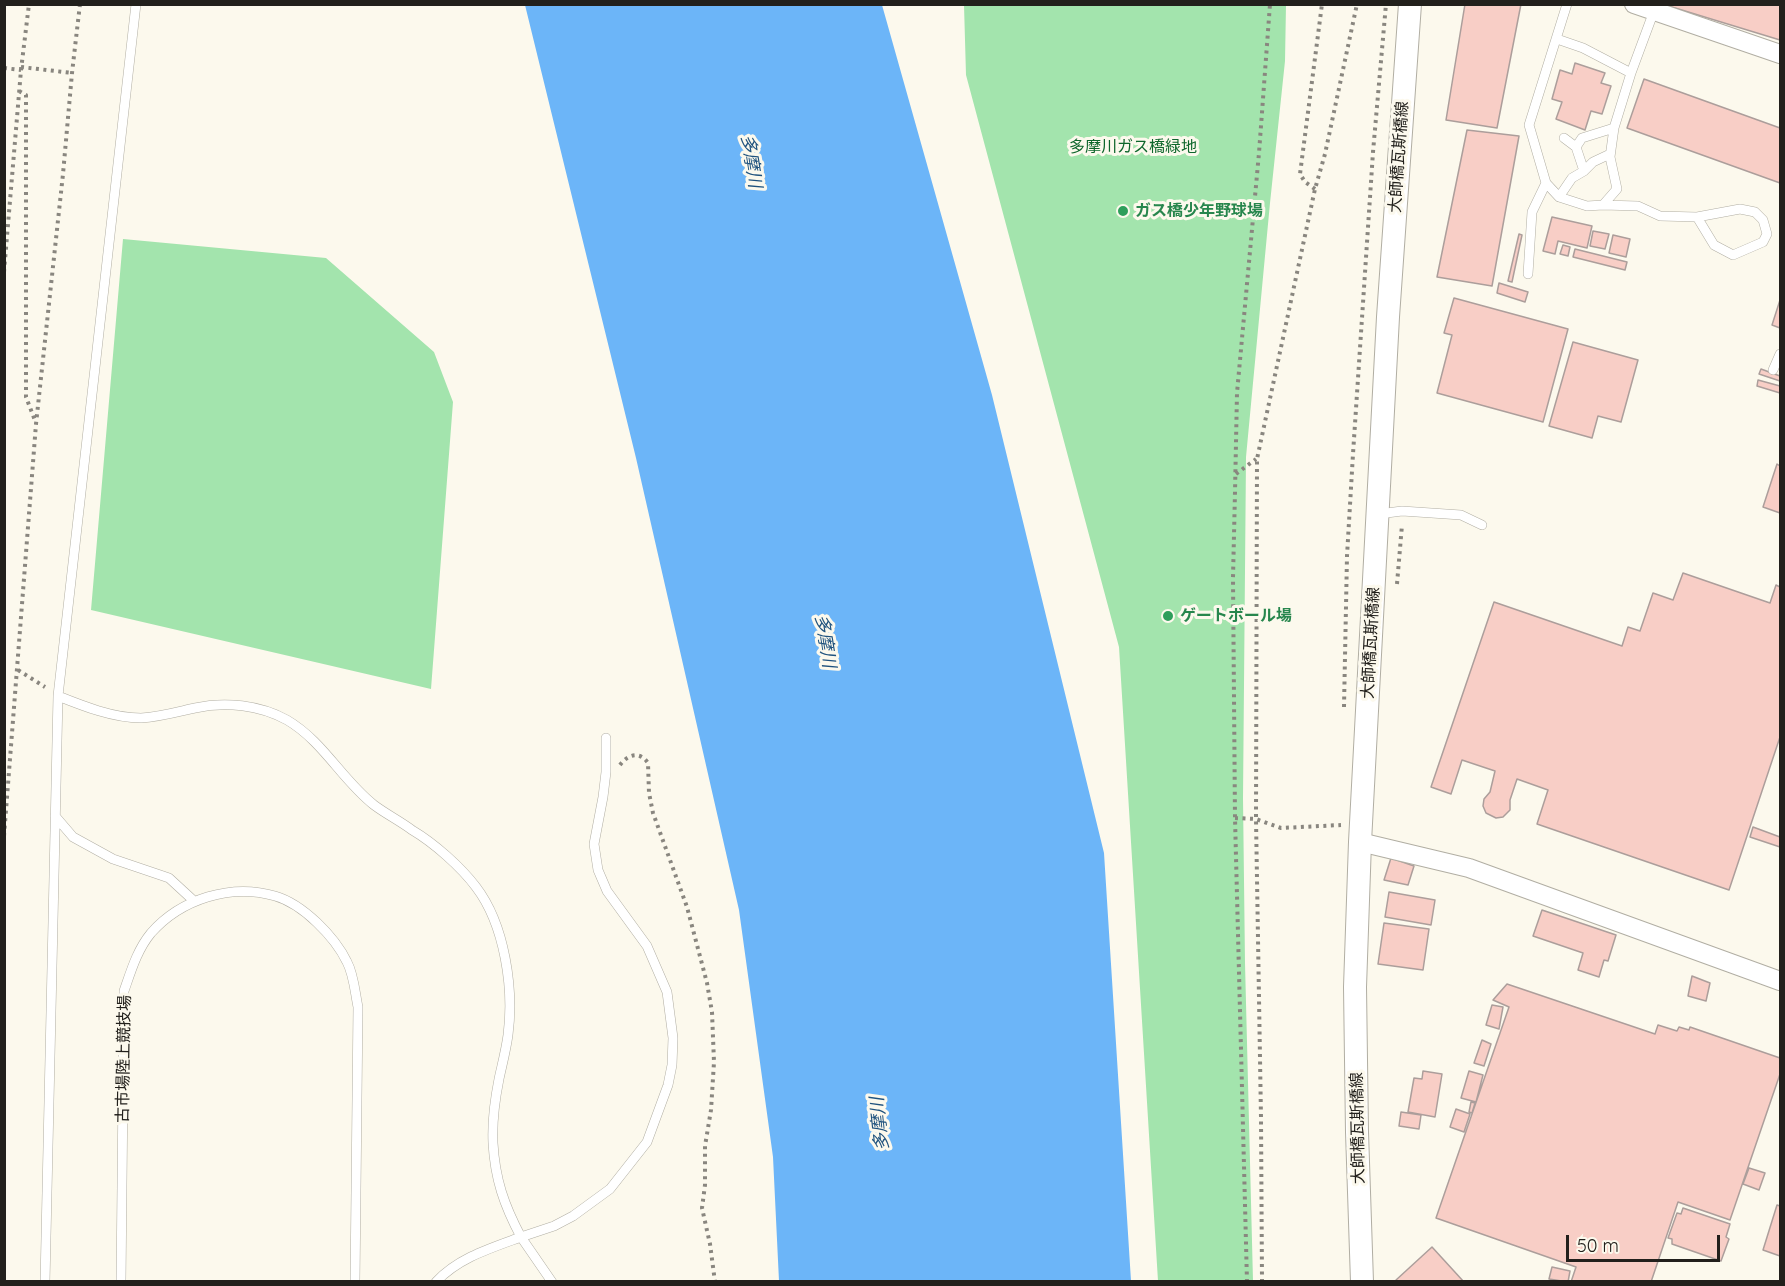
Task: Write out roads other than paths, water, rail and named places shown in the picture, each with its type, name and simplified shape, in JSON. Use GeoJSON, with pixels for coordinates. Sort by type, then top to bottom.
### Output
{"type":"FeatureCollection","features":[{"type":"Feature","properties":{"kind":"street","name":"大師橋瓦斯橋線"},"geometry":{"type":"LineString","coordinates":[[1362,1281],[1355,987],[1360,842],[1388,317],[1410,4]]}},
{"type":"Feature","properties":{"kind":"street"},"geometry":{"type":"LineString","coordinates":[[1634,4],[1780,54]]}},
{"type":"Feature","properties":{"kind":"street"},"geometry":{"type":"LineString","coordinates":[[1360,842],[1469,868],[1780,981]]}},
{"type":"Feature","properties":{"kind":"lane"},"geometry":{"type":"LineString","coordinates":[[45,1281],[58,696],[136,4]]}},
{"type":"Feature","properties":{"kind":"lane"},"geometry":{"type":"LineString","coordinates":[[1567,4],[1529,125],[1546,183],[1559,197],[1587,206],[1638,206],[1659,216],[1697,217],[1740,209],[1755,212],[1763,220],[1767,234],[1763,242],[1733,255],[1714,245],[1697,217]]}},
{"type":"Feature","properties":{"kind":"lane"},"geometry":{"type":"LineString","coordinates":[[1603,205],[1617,189],[1610,154],[1614,128],[1654,11]]}},
{"type":"Feature","properties":{"kind":"lane"},"geometry":{"type":"LineString","coordinates":[[1557,39],[1582,48],[1631,73]]}},
{"type":"Feature","properties":{"kind":"lane"},"geometry":{"type":"LineString","coordinates":[[1576,147],[1582,138],[1614,128]]}},
{"type":"Feature","properties":{"kind":"lane"},"geometry":{"type":"LineString","coordinates":[[1564,138],[1576,147],[1584,171]]}},
{"type":"Feature","properties":{"kind":"lane"},"geometry":{"type":"LineString","coordinates":[[1559,197],[1572,178],[1593,162],[1610,154]]}},
{"type":"Feature","properties":{"kind":"lane"},"geometry":{"type":"LineString","coordinates":[[1528,274],[1532,212],[1546,183]]}},
{"type":"Feature","properties":{"kind":"lane"},"geometry":{"type":"LineString","coordinates":[[1773,370],[1780,354]]}},
{"type":"Feature","properties":{"kind":"lane"},"geometry":{"type":"LineString","coordinates":[[1378,514],[1402,511],[1461,515],[1482,525]]}},
{"type":"Feature","properties":{"kind":"lane"},"geometry":{"type":"LineString","coordinates":[[58,696],[82,706],[140,718],[230,704],[265,711],[286,720],[320,747],[359,792],[375,806],[421,836],[465,874],[477,888],[494,923],[503,951],[510,1015],[508,1037],[498,1082],[493,1140],[496,1166],[502,1196],[521,1238],[552,1281]]}},
{"type":"Feature","properties":{"kind":"lane"},"geometry":{"type":"LineString","coordinates":[[436,1281],[457,1265],[482,1252],[554,1226],[573,1216],[610,1189],[647,1142],[668,1085],[674,1038],[667,992],[647,946],[607,891],[598,870],[594,844],[606,772],[606,738]]}},
{"type":"Feature","properties":{"kind":"lane"},"geometry":{"type":"LineString","coordinates":[[56,816],[73,837],[113,859],[169,878],[194,901]]}},
{"type":"Feature","properties":{"kind":"lane","name":"古市場陸上競技場"},"geometry":{"type":"LineString","coordinates":[[121,1281],[124,991],[135,959],[150,934],[171,914],[194,901],[218,894],[250,890],[277,896],[303,910],[327,932],[348,963],[358,1007],[355,1281]]}},
{"type":"Feature","properties":{"kind":"water","name":"多摩川"},"geometry":{"type":"Polygon","coordinates":[[[525,5],[882,5],[992,395],[1104,853],[1131,1281],[779,1281],[773,1157],[739,910],[636,458],[525,5]]]}},
{"type":"Feature","properties":{"kind":"place","name":"ガス橋少年野球場"},"geometry":{"type":"Point","coordinates":[1123,211]}},
{"type":"Feature","properties":{"kind":"place","name":"ゲートボール場"},"geometry":{"type":"Point","coordinates":[1168,616]}},
{"type":"Feature","properties":{"kind":"park label","name":"多摩川ガス橋緑地"},"geometry":{"type":"Point","coordinates":[1133,147]}}]}
